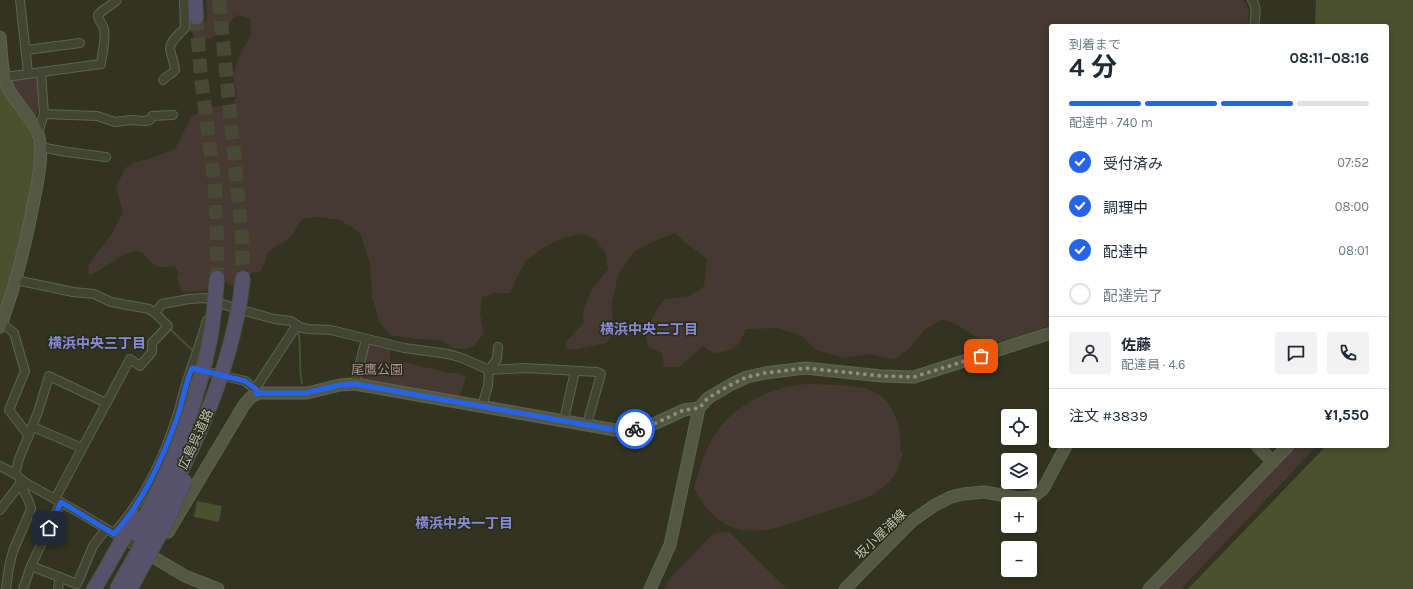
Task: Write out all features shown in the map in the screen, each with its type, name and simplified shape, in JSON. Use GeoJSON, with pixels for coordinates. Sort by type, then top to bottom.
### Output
{"type":"FeatureCollection","features":[{"type":"Feature","properties":{"kind":"highway"},"geometry":{"type":"LineString","coordinates":[[195,0],[196,17]]}},
{"type":"Feature","properties":{"kind":"highway","name":"広島呉道路"},"geometry":{"type":"LineString","coordinates":[[106,589],[142,524],[161,485],[190,414],[210,337],[217,278]]}},
{"type":"Feature","properties":{"kind":"highway","name":"広島呉道路"},"geometry":{"type":"LineString","coordinates":[[117,589],[183,466],[209,409],[230,348],[241,296],[243,278]]}},
{"type":"Feature","properties":{"kind":"highway"},"geometry":{"type":"LineString","coordinates":[[94,589],[153,483],[174,440],[201,358],[213,306]]}},
{"type":"Feature","properties":{"kind":"highway"},"geometry":{"type":"LineString","coordinates":[[130,589],[167,521],[202,440],[215,406],[230,348]]}},
{"type":"Feature","properties":{"kind":"street"},"geometry":{"type":"LineString","coordinates":[[20,0],[28,73]]}},
{"type":"Feature","properties":{"kind":"street"},"geometry":{"type":"LineString","coordinates":[[5,77],[100,64],[104,27],[98,19],[98,15],[117,0]]}},
{"type":"Feature","properties":{"kind":"street"},"geometry":{"type":"LineString","coordinates":[[163,80],[175,70],[170,48],[172,42],[185,28],[184,0]]}},
{"type":"Feature","properties":{"kind":"street"},"geometry":{"type":"LineString","coordinates":[[1252,0],[1254,2],[1256,12],[1254,24]]}},
{"type":"Feature","properties":{"kind":"street"},"geometry":{"type":"LineString","coordinates":[[0,37],[5,77],[9,88],[38,133],[40,147],[38,179],[25,246],[16,280],[1,325],[14,333],[25,371],[9,410],[29,436]]}},
{"type":"Feature","properties":{"kind":"street"},"geometry":{"type":"LineString","coordinates":[[26,50],[80,43]]}},
{"type":"Feature","properties":{"kind":"street"},"geometry":{"type":"LineString","coordinates":[[38,133],[44,114],[41,72]]}},
{"type":"Feature","properties":{"kind":"street"},"geometry":{"type":"LineString","coordinates":[[44,114],[97,116],[115,122],[131,120],[146,121],[150,120],[152,116],[173,115]]}},
{"type":"Feature","properties":{"kind":"street"},"geometry":{"type":"LineString","coordinates":[[40,147],[106,157]]}},
{"type":"Feature","properties":{"kind":"street"},"geometry":{"type":"LineString","coordinates":[[16,280],[73,292],[94,294],[111,302],[149,309],[168,326],[152,343],[152,352],[140,366],[130,359],[82,448],[58,501],[23,589]]}},
{"type":"Feature","properties":{"kind":"street"},"geometry":{"type":"LineString","coordinates":[[155,313],[162,304],[189,299],[205,298],[213,306],[291,322],[308,329],[331,330],[404,348],[448,354],[462,358],[489,370],[525,368],[596,372],[601,374],[587,424]]}},
{"type":"Feature","properties":{"kind":"street"},"geometry":{"type":"LineString","coordinates":[[114,534],[127,519],[149,483],[160,460],[177,417],[213,306]]}},
{"type":"Feature","properties":{"kind":"street"},"geometry":{"type":"LineString","coordinates":[[138,589],[139,583],[153,557],[244,405],[256,392],[297,325]]}},
{"type":"Feature","properties":{"kind":"street"},"geometry":{"type":"LineString","coordinates":[[650,589],[670,545],[699,408],[708,398],[747,377],[765,373],[806,368],[882,376],[914,377],[1049,334]]}},
{"type":"Feature","properties":{"kind":"street"},"geometry":{"type":"LineString","coordinates":[[355,384],[366,339]]}},
{"type":"Feature","properties":{"kind":"street"},"geometry":{"type":"LineString","coordinates":[[482,406],[488,386],[489,370],[496,359],[498,347]]}},
{"type":"Feature","properties":{"kind":"street"},"geometry":{"type":"LineString","coordinates":[[192,368],[245,381],[256,392],[260,393],[306,393],[340,385],[355,384],[621,431],[645,428],[684,410],[699,408]]}},
{"type":"Feature","properties":{"kind":"street"},"geometry":{"type":"LineString","coordinates":[[564,420],[575,371]]}},
{"type":"Feature","properties":{"kind":"street"},"geometry":{"type":"LineString","coordinates":[[0,510],[18,479],[19,459],[38,412],[49,376],[106,403]]}},
{"type":"Feature","properties":{"kind":"street"},"geometry":{"type":"LineString","coordinates":[[32,427],[82,448]]}},
{"type":"Feature","properties":{"kind":"street","name":"坂小屋浦線"},"geometry":{"type":"LineString","coordinates":[[845,589],[912,521],[935,505],[951,497],[984,492],[1019,498],[1033,497],[1043,489],[1065,448]]}},
{"type":"Feature","properties":{"kind":"street"},"geometry":{"type":"LineString","coordinates":[[1259,448],[1273,462]]}},
{"type":"Feature","properties":{"kind":"street"},"geometry":{"type":"LineString","coordinates":[[1149,589],[1286,448]]}},
{"type":"Feature","properties":{"kind":"street"},"geometry":{"type":"LineString","coordinates":[[0,466],[18,479],[185,576],[218,589]]}},
{"type":"Feature","properties":{"kind":"street"},"geometry":{"type":"LineString","coordinates":[[4,584],[13,551],[31,509],[30,503],[18,479]]}},
{"type":"Feature","properties":{"kind":"street"},"geometry":{"type":"LineString","coordinates":[[31,566],[77,584],[93,546],[106,529]]}},
{"type":"Feature","properties":{"kind":"street"},"geometry":{"type":"LineString","coordinates":[[58,589],[60,577]]}},
{"type":"Feature","properties":{"kind":"green space"},"geometry":{"type":"Polygon","coordinates":[[[206,0],[1242,0],[1247,5],[1249,15],[1247,24],[1049,24],[1049,325],[1017,338],[987,344],[959,326],[943,319],[924,330],[911,347],[895,359],[867,354],[845,358],[816,350],[802,336],[777,328],[746,329],[740,341],[731,350],[713,353],[703,346],[679,367],[664,367],[662,353],[648,347],[645,332],[656,311],[665,299],[689,297],[704,286],[707,259],[675,233],[654,241],[634,252],[618,275],[612,304],[613,331],[607,343],[578,349],[567,349],[565,343],[584,323],[583,311],[591,291],[608,269],[606,254],[596,240],[584,234],[562,238],[543,248],[526,261],[510,293],[494,293],[482,297],[480,314],[484,333],[474,346],[465,349],[454,348],[440,340],[390,335],[380,323],[372,297],[370,264],[360,233],[340,220],[318,217],[302,219],[290,238],[269,251],[261,271],[249,274],[240,274],[235,287],[224,282],[221,273],[210,274],[207,291],[181,291],[177,277],[179,272],[174,266],[156,266],[143,253],[137,252],[122,256],[95,273],[89,275],[88,267],[112,234],[123,212],[116,188],[125,168],[138,161],[149,159],[175,149],[191,117],[204,108],[232,105],[237,96],[233,74],[240,54],[251,36],[250,18],[237,15],[213,38],[195,40],[190,26],[207,21],[206,0]]]}},
{"type":"Feature","properties":{"kind":"green space"},"geometry":{"type":"Polygon","coordinates":[[[39,73],[42,103],[38,104],[37,116],[35,120],[8,84],[12,77],[39,73]]]}},
{"type":"Feature","properties":{"kind":"green space","name":"尾鷹公園"},"geometry":{"type":"Polygon","coordinates":[[[368,342],[390,347],[390,361],[404,362],[449,373],[457,373],[466,377],[459,399],[358,383],[368,342]]]}},
{"type":"Feature","properties":{"kind":"green space"},"geometry":{"type":"Polygon","coordinates":[[[807,384],[839,385],[864,388],[876,393],[884,399],[898,422],[900,431],[900,450],[903,452],[899,466],[893,477],[876,493],[865,498],[775,528],[748,531],[737,529],[717,519],[709,511],[694,488],[709,445],[720,427],[741,408],[753,400],[779,389],[807,384]]]}},
{"type":"Feature","properties":{"kind":"green space"},"geometry":{"type":"Polygon","coordinates":[[[1291,448],[1315,448],[1181,589],[1157,589],[1243,501],[1291,448]]]}},
{"type":"Feature","properties":{"kind":"green space"},"geometry":{"type":"Polygon","coordinates":[[[729,532],[787,589],[664,589],[670,578],[714,533],[729,532]]]}},
{"type":"Feature","properties":{"kind":"shaded area"},"geometry":{"type":"Polygon","coordinates":[[[1316,0],[1413,0],[1413,589],[1188,589],[1324,448],[1389,448],[1389,24],[1315,24],[1316,0]]]}},
{"type":"Feature","properties":{"kind":"shaded area"},"geometry":{"type":"Polygon","coordinates":[[[0,83],[28,128],[33,143],[34,158],[29,196],[20,238],[0,308],[0,83]]]}},
{"type":"Feature","properties":{"kind":"shaded area"},"geometry":{"type":"Polygon","coordinates":[[[197,501],[222,506],[219,522],[194,517],[197,501]]]}},
{"type":"Feature","properties":{"kind":"waterway"},"geometry":{"type":"LineString","coordinates":[[169,328],[194,352]]}},
{"type":"Feature","properties":{"kind":"waterway"},"geometry":{"type":"LineString","coordinates":[[298,330],[302,383]]}},
{"type":"Feature","properties":{"kind":"tunnel"},"geometry":{"type":"LineString","coordinates":[[219,0],[242,236],[243,278]]}},
{"type":"Feature","properties":{"kind":"tunnel"},"geometry":{"type":"LineString","coordinates":[[196,17],[201,77],[215,188],[217,278]]}},
{"type":"Feature","properties":{"kind":"way so far"},"geometry":{"type":"LineString","coordinates":[[635,429],[645,428],[684,410],[699,408],[708,398],[732,384],[747,377],[765,373],[806,368],[882,376],[914,377],[981,356]]}},
{"type":"Feature","properties":{"kind":"district","name":"横浜中央二丁目"},"geometry":{"type":"Point","coordinates":[649,329]}},
{"type":"Feature","properties":{"kind":"district","name":"横浜中央三丁目"},"geometry":{"type":"Point","coordinates":[97,343]}},
{"type":"Feature","properties":{"kind":"district","name":"横浜中央一丁目"},"geometry":{"type":"Point","coordinates":[464,523]}},
{"type":"Feature","properties":{"kind":"route"},"geometry":{"type":"LineString","coordinates":[[49,528],[61,502],[114,534],[127,519],[149,483],[160,460],[177,417],[192,368],[245,381],[256,389],[257,394],[276,392],[295,394],[306,393],[340,385],[355,384],[621,431],[635,429]]}}]}
